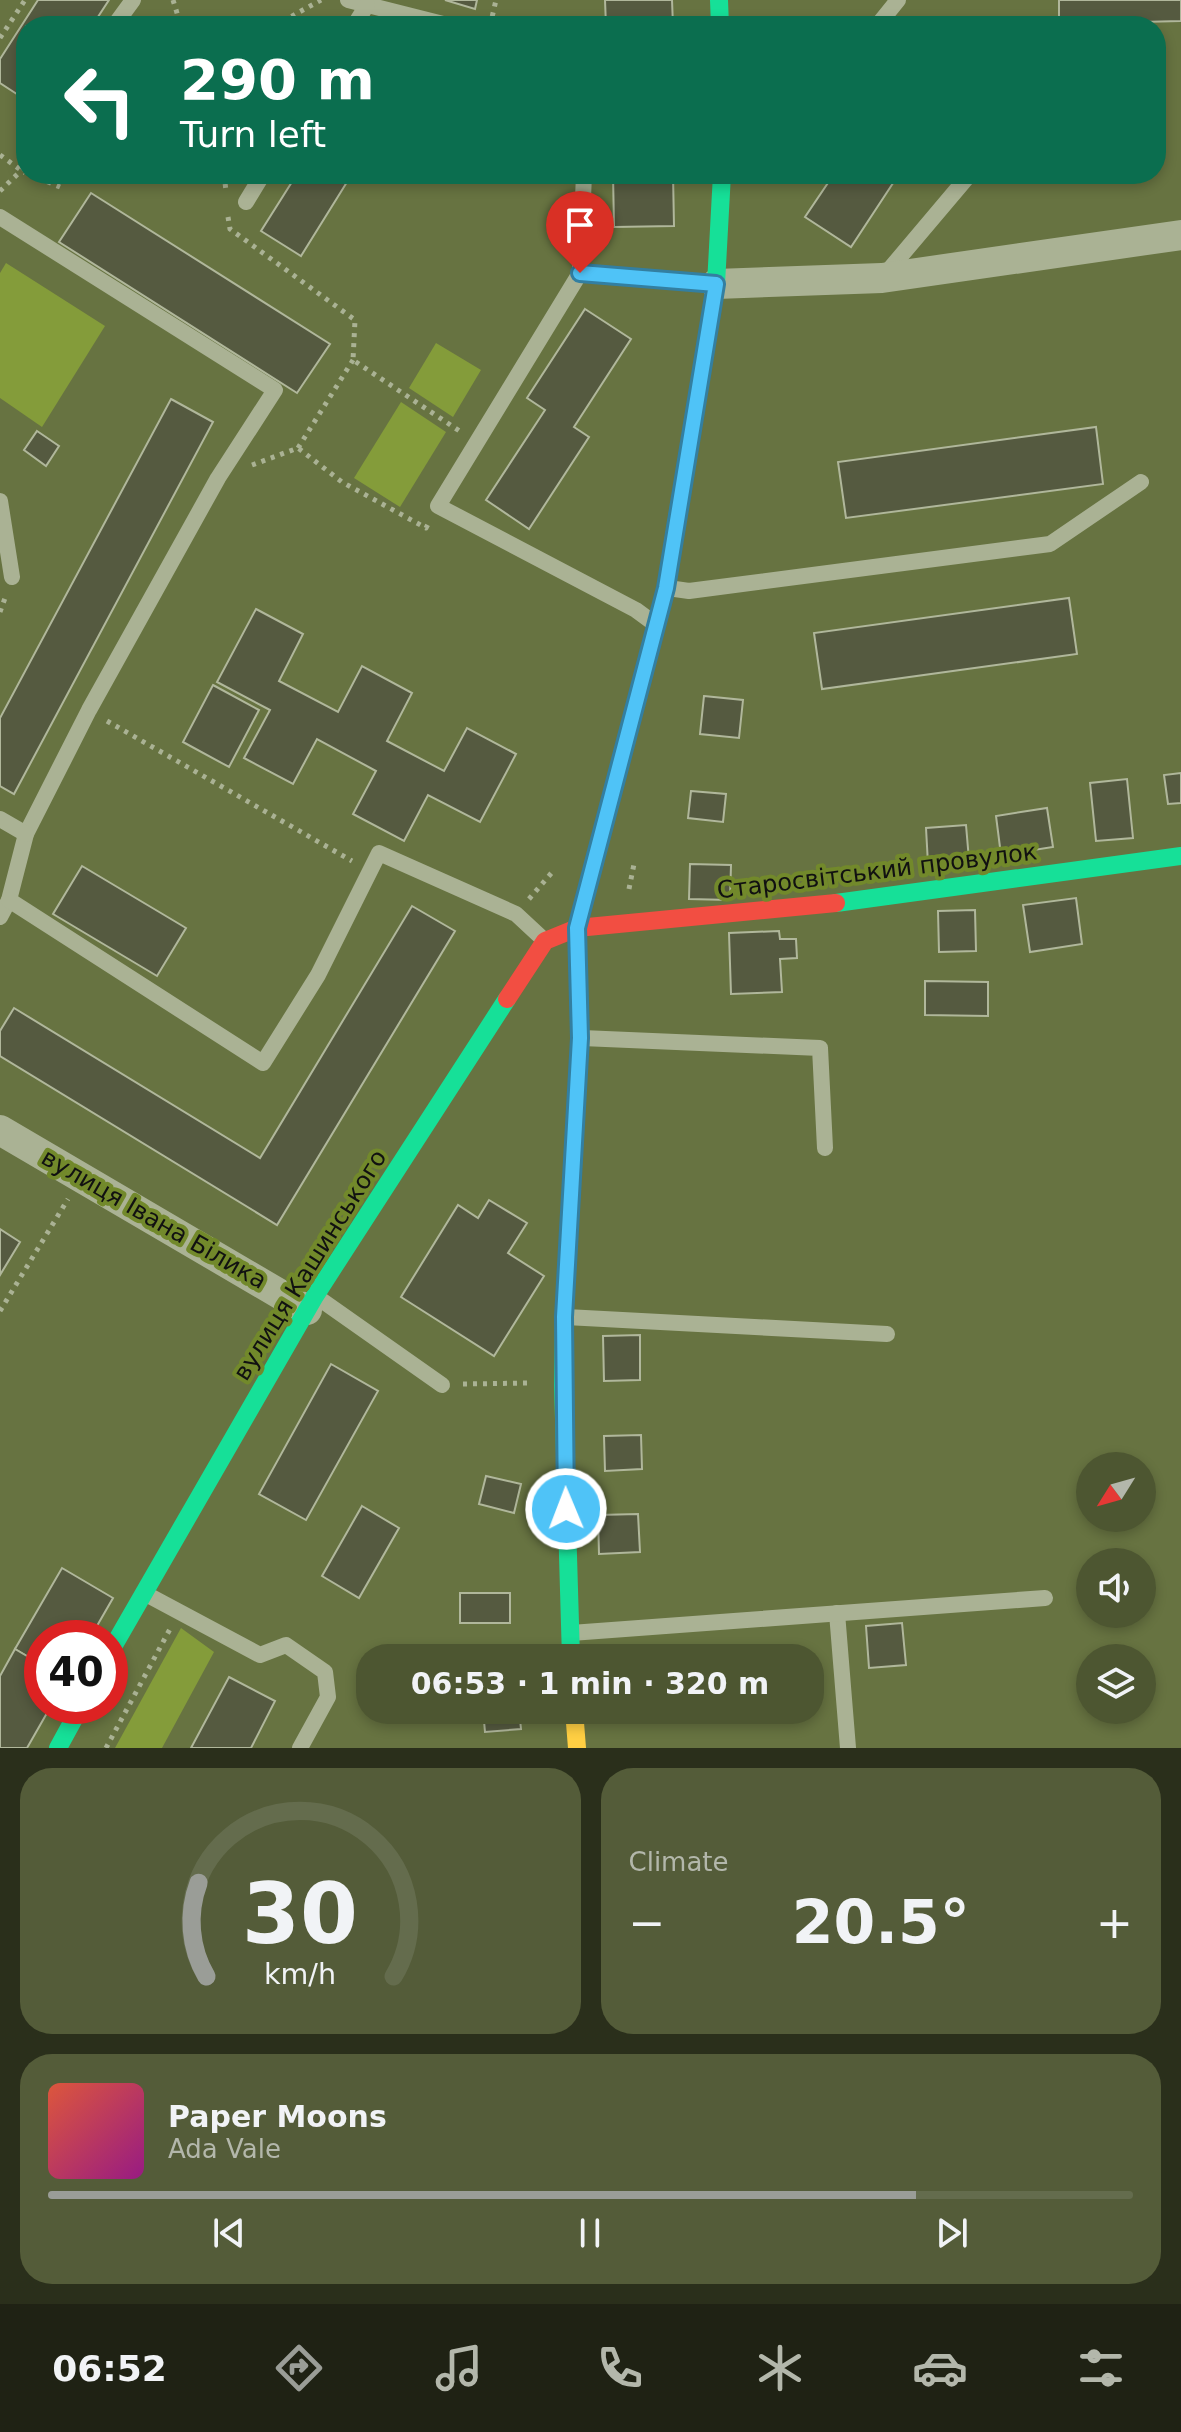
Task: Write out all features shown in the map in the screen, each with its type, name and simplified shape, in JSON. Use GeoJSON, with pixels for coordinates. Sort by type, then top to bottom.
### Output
{"type":"FeatureCollection","features":[{"type":"Feature","properties":{"kind":"street"},"geometry":{"type":"LineString","coordinates":[[570,1644],[563,1385],[580,1038],[577,928],[666,588],[716,284],[721,184]]}},
{"type":"Feature","properties":{"kind":"street"},"geometry":{"type":"LineString","coordinates":[[716,284],[882,278],[1181,235]]}},
{"type":"Feature","properties":{"kind":"street","name":"Старосвітський провулок"},"geometry":{"type":"LineString","coordinates":[[577,928],[881,899],[1181,856]]}},
{"type":"Feature","properties":{"kind":"street"},"geometry":{"type":"LineString","coordinates":[[545,941],[577,928]]}},
{"type":"Feature","properties":{"kind":"street","name":"вулиця Кашинського"},"geometry":{"type":"LineString","coordinates":[[127,1620],[311,1303],[545,941]]}},
{"type":"Feature","properties":{"kind":"street","name":"вулиця Івана Білика"},"geometry":{"type":"LineString","coordinates":[[0,1130],[311,1303]]}},
{"type":"Feature","properties":{"kind":"street"},"geometry":{"type":"LineString","coordinates":[[58,1748],[71,1724]]}},
{"type":"Feature","properties":{"kind":"street"},"geometry":{"type":"LineString","coordinates":[[575,1724],[577,1748]]}},
{"type":"Feature","properties":{"kind":"lane"},"geometry":{"type":"LineString","coordinates":[[348,0],[411,16]]}},
{"type":"Feature","properties":{"kind":"lane"},"geometry":{"type":"LineString","coordinates":[[885,16],[898,0]]}},
{"type":"Feature","properties":{"kind":"lane"},"geometry":{"type":"LineString","coordinates":[[360,16],[367,5]]}},
{"type":"Feature","properties":{"kind":"lane"},"geometry":{"type":"LineString","coordinates":[[246,202],[257,184]]}},
{"type":"Feature","properties":{"kind":"lane"},"geometry":{"type":"LineString","coordinates":[[584,184],[580,273],[438,506],[636,610],[656,625]]}},
{"type":"Feature","properties":{"kind":"lane"},"geometry":{"type":"LineString","coordinates":[[882,278],[962,184]]}},
{"type":"Feature","properties":{"kind":"lane"},"geometry":{"type":"LineString","coordinates":[[0,217],[275,390],[218,478],[89,710],[26,834],[9,900],[0,917]]}},
{"type":"Feature","properties":{"kind":"lane"},"geometry":{"type":"LineString","coordinates":[[580,273],[716,284]]}},
{"type":"Feature","properties":{"kind":"lane"},"geometry":{"type":"LineString","coordinates":[[666,588],[689,591],[1050,544],[1141,482]]}},
{"type":"Feature","properties":{"kind":"lane"},"geometry":{"type":"LineString","coordinates":[[0,501],[12,577]]}},
{"type":"Feature","properties":{"kind":"lane"},"geometry":{"type":"LineString","coordinates":[[0,819],[26,834]]}},
{"type":"Feature","properties":{"kind":"lane"},"geometry":{"type":"LineString","coordinates":[[9,900],[263,1063],[318,975],[379,853],[516,914],[545,941]]}},
{"type":"Feature","properties":{"kind":"lane"},"geometry":{"type":"LineString","coordinates":[[580,1038],[820,1048],[825,1148]]}},
{"type":"Feature","properties":{"kind":"lane"},"geometry":{"type":"LineString","coordinates":[[311,1303],[442,1385]]}},
{"type":"Feature","properties":{"kind":"lane"},"geometry":{"type":"LineString","coordinates":[[564,1317],[887,1334]]}},
{"type":"Feature","properties":{"kind":"lane"},"geometry":{"type":"LineString","coordinates":[[142,1593],[260,1655],[286,1645],[325,1672],[328,1697],[300,1748]]}},
{"type":"Feature","properties":{"kind":"lane"},"geometry":{"type":"LineString","coordinates":[[569,1633],[1045,1598]]}},
{"type":"Feature","properties":{"kind":"lane"},"geometry":{"type":"LineString","coordinates":[[837,1613],[848,1748]]}},
{"type":"Feature","properties":{"kind":"path"},"geometry":{"type":"LineString","coordinates":[[0,38],[25,0]]}},
{"type":"Feature","properties":{"kind":"path"},"geometry":{"type":"LineString","coordinates":[[292,16],[321,0]]}},
{"type":"Feature","properties":{"kind":"path"},"geometry":{"type":"LineString","coordinates":[[0,191],[16,179]]}},
{"type":"Feature","properties":{"kind":"path"},"geometry":{"type":"LineString","coordinates":[[54,184],[60,187]]}},
{"type":"Feature","properties":{"kind":"path"},"geometry":{"type":"LineString","coordinates":[[225,184],[227,201]]}},
{"type":"Feature","properties":{"kind":"path"},"geometry":{"type":"LineString","coordinates":[[218,478],[298,448],[353,360],[355,320],[230,229],[228,215]]}},
{"type":"Feature","properties":{"kind":"path"},"geometry":{"type":"LineString","coordinates":[[353,360],[475,442]]}},
{"type":"Feature","properties":{"kind":"path"},"geometry":{"type":"LineString","coordinates":[[298,448],[342,482],[426,528],[438,506]]}},
{"type":"Feature","properties":{"kind":"path"},"geometry":{"type":"LineString","coordinates":[[89,710],[370,871]]}},
{"type":"Feature","properties":{"kind":"path"},"geometry":{"type":"LineString","coordinates":[[516,914],[562,860]]}},
{"type":"Feature","properties":{"kind":"path"},"geometry":{"type":"LineString","coordinates":[[54,1191],[81,1207]]}},
{"type":"Feature","properties":{"kind":"path"},"geometry":{"type":"LineString","coordinates":[[0,1311],[68,1199]]}},
{"type":"Feature","properties":{"kind":"path"},"geometry":{"type":"LineString","coordinates":[[442,1385],[563,1385]]}},
{"type":"Feature","properties":{"kind":"green space"},"geometry":{"type":"Polygon","coordinates":[[[6,263],[105,326],[42,427],[0,398],[0,273],[6,263]]]}},
{"type":"Feature","properties":{"kind":"green space"},"geometry":{"type":"Polygon","coordinates":[[[436,343],[481,370],[453,417],[409,388],[436,343]]]}},
{"type":"Feature","properties":{"kind":"green space"},"geometry":{"type":"Polygon","coordinates":[[[401,402],[446,432],[400,507],[354,478],[401,402]]]}},
{"type":"Feature","properties":{"kind":"green space"},"geometry":{"type":"Polygon","coordinates":[[[181,1628],[214,1652],[162,1748],[115,1748],[181,1628]]]}},
{"type":"Feature","properties":{"kind":"building"},"geometry":{"type":"Polygon","coordinates":[[[38,0],[109,0],[99,16],[28,16],[38,0]]]}},
{"type":"Feature","properties":{"kind":"building"},"geometry":{"type":"Polygon","coordinates":[[[445,0],[477,0],[475,9],[445,0]]]}},
{"type":"Feature","properties":{"kind":"building"},"geometry":{"type":"Polygon","coordinates":[[[605,0],[672,0],[673,16],[606,16],[605,0]]]}},
{"type":"Feature","properties":{"kind":"building"},"geometry":{"type":"Polygon","coordinates":[[[1059,0],[1181,0],[1181,21],[1166,21],[1166,16],[1059,16],[1059,0]]]}},
{"type":"Feature","properties":{"kind":"building"},"geometry":{"type":"Polygon","coordinates":[[[16,34],[16,93],[0,83],[0,59],[16,34]]]}},
{"type":"Feature","properties":{"kind":"building"},"geometry":{"type":"Polygon","coordinates":[[[291,184],[346,184],[301,256],[261,231],[291,184]]]}},
{"type":"Feature","properties":{"kind":"building"},"geometry":{"type":"Polygon","coordinates":[[[613,184],[673,184],[674,226],[614,227],[613,184]]]}},
{"type":"Feature","properties":{"kind":"building"},"geometry":{"type":"Polygon","coordinates":[[[827,184],[892,184],[851,247],[805,217],[827,184]]]}},
{"type":"Feature","properties":{"kind":"building"},"geometry":{"type":"Polygon","coordinates":[[[91,193],[330,344],[297,393],[59,242],[91,193]]]}},
{"type":"Feature","properties":{"kind":"building"},"geometry":{"type":"Polygon","coordinates":[[[585,309],[631,339],[574,427],[589,437],[529,529],[486,500],[545,410],[527,398],[585,309]]]}},
{"type":"Feature","properties":{"kind":"building"},"geometry":{"type":"Polygon","coordinates":[[[171,399],[213,422],[14,794],[0,786],[0,718],[171,399]]]}},
{"type":"Feature","properties":{"kind":"building"},"geometry":{"type":"Polygon","coordinates":[[[1096,427],[1103,484],[846,518],[838,462],[1096,427]]]}},
{"type":"Feature","properties":{"kind":"building"},"geometry":{"type":"Polygon","coordinates":[[[37,431],[59,446],[46,466],[24,450],[37,431]]]}},
{"type":"Feature","properties":{"kind":"building"},"geometry":{"type":"Polygon","coordinates":[[[1069,598],[1077,654],[822,689],[814,633],[1069,598]]]}},
{"type":"Feature","properties":{"kind":"building"},"geometry":{"type":"Polygon","coordinates":[[[256,609],[303,634],[279,681],[338,712],[362,666],[412,693],[387,741],[444,771],[467,728],[516,754],[480,822],[428,795],[404,841],[353,814],[376,771],[317,739],[293,784],[244,758],[270,710],[217,682],[256,609]]]}},
{"type":"Feature","properties":{"kind":"building"},"geometry":{"type":"Polygon","coordinates":[[[213,685],[259,710],[229,767],[183,742],[213,685]]]}},
{"type":"Feature","properties":{"kind":"building"},"geometry":{"type":"Polygon","coordinates":[[[704,696],[743,700],[739,738],[700,734],[704,696]]]}},
{"type":"Feature","properties":{"kind":"building"},"geometry":{"type":"Polygon","coordinates":[[[1181,773],[1181,803],[1168,804],[1164,775],[1181,773]]]}},
{"type":"Feature","properties":{"kind":"building"},"geometry":{"type":"Polygon","coordinates":[[[1127,779],[1133,838],[1096,841],[1090,783],[1127,779]]]}},
{"type":"Feature","properties":{"kind":"building"},"geometry":{"type":"Polygon","coordinates":[[[691,791],[726,794],[723,822],[688,818],[691,791]]]}},
{"type":"Feature","properties":{"kind":"building"},"geometry":{"type":"Polygon","coordinates":[[[1047,808],[1053,847],[1001,855],[996,816],[1047,808]]]}},
{"type":"Feature","properties":{"kind":"building"},"geometry":{"type":"Polygon","coordinates":[[[966,825],[969,860],[928,864],[926,828],[966,825]]]}},
{"type":"Feature","properties":{"kind":"building"},"geometry":{"type":"Polygon","coordinates":[[[690,864],[731,865],[730,900],[689,899],[690,864]]]}},
{"type":"Feature","properties":{"kind":"building"},"geometry":{"type":"Polygon","coordinates":[[[82,866],[186,928],[157,976],[53,914],[82,866]]]}},
{"type":"Feature","properties":{"kind":"building"},"geometry":{"type":"Polygon","coordinates":[[[1076,898],[1082,944],[1030,952],[1023,905],[1076,898]]]}},
{"type":"Feature","properties":{"kind":"building"},"geometry":{"type":"Polygon","coordinates":[[[412,906],[455,931],[277,1225],[0,1056],[0,1031],[14,1008],[260,1158],[412,906]]]}},
{"type":"Feature","properties":{"kind":"building"},"geometry":{"type":"Polygon","coordinates":[[[975,910],[976,951],[939,952],[938,911],[975,910]]]}},
{"type":"Feature","properties":{"kind":"building"},"geometry":{"type":"Polygon","coordinates":[[[779,931],[780,939],[796,939],[797,958],[780,959],[782,992],[731,994],[729,933],[779,931]]]}},
{"type":"Feature","properties":{"kind":"building"},"geometry":{"type":"Polygon","coordinates":[[[925,981],[988,982],[988,1016],[925,1015],[925,981]]]}},
{"type":"Feature","properties":{"kind":"building"},"geometry":{"type":"Polygon","coordinates":[[[489,1200],[527,1223],[508,1253],[544,1276],[494,1356],[401,1297],[458,1205],[478,1218],[489,1200]]]}},
{"type":"Feature","properties":{"kind":"building"},"geometry":{"type":"Polygon","coordinates":[[[0,1229],[20,1242],[0,1275],[0,1229]]]}},
{"type":"Feature","properties":{"kind":"building"},"geometry":{"type":"Polygon","coordinates":[[[640,1335],[640,1380],[604,1381],[603,1336],[640,1335]]]}},
{"type":"Feature","properties":{"kind":"building"},"geometry":{"type":"Polygon","coordinates":[[[331,1364],[378,1391],[306,1520],[259,1494],[331,1364]]]}},
{"type":"Feature","properties":{"kind":"building"},"geometry":{"type":"Polygon","coordinates":[[[641,1435],[642,1469],[605,1471],[604,1436],[641,1435]]]}},
{"type":"Feature","properties":{"kind":"building"},"geometry":{"type":"Polygon","coordinates":[[[486,1476],[521,1484],[514,1513],[479,1504],[486,1476]]]}},
{"type":"Feature","properties":{"kind":"building"},"geometry":{"type":"Polygon","coordinates":[[[362,1506],[399,1528],[359,1598],[322,1576],[362,1506]]]}},
{"type":"Feature","properties":{"kind":"building"},"geometry":{"type":"Polygon","coordinates":[[[638,1514],[640,1552],[599,1554],[598,1515],[638,1514]]]}},
{"type":"Feature","properties":{"kind":"building"},"geometry":{"type":"Polygon","coordinates":[[[62,1568],[113,1598],[100,1620],[32,1620],[62,1568]]]}},
{"type":"Feature","properties":{"kind":"building"},"geometry":{"type":"Polygon","coordinates":[[[460,1593],[510,1593],[510,1623],[460,1623],[460,1593]]]}},
{"type":"Feature","properties":{"kind":"building"},"geometry":{"type":"Polygon","coordinates":[[[902,1623],[906,1665],[869,1668],[866,1626],[902,1623]]]}},
{"type":"Feature","properties":{"kind":"building"},"geometry":{"type":"Polygon","coordinates":[[[24,1633],[24,1654],[15,1649],[24,1633]]]}},
{"type":"Feature","properties":{"kind":"building"},"geometry":{"type":"Polygon","coordinates":[[[15,1649],[24,1654],[24,1724],[41,1724],[27,1748],[0,1748],[0,1676],[15,1649]]]}},
{"type":"Feature","properties":{"kind":"building"},"geometry":{"type":"Polygon","coordinates":[[[229,1677],[275,1701],[251,1748],[191,1748],[229,1677]]]}},
{"type":"Feature","properties":{"kind":"building"},"geometry":{"type":"Polygon","coordinates":[[[484,1724],[520,1724],[521,1729],[485,1732],[484,1724]]]}},
{"type":"Feature","properties":{"kind":"traffic: fast"},"geometry":{"type":"LineString","coordinates":[[719,0],[720,16]]}},
{"type":"Feature","properties":{"kind":"traffic: fast"},"geometry":{"type":"LineString","coordinates":[[674,537],[716,284],[721,184]]}},
{"type":"Feature","properties":{"kind":"traffic: fast"},"geometry":{"type":"LineString","coordinates":[[836,903],[1181,856]]}},
{"type":"Feature","properties":{"kind":"traffic: fast"},"geometry":{"type":"LineString","coordinates":[[571,1644],[563,1385],[580,1038],[577,938]]}},
{"type":"Feature","properties":{"kind":"traffic: fast"},"geometry":{"type":"LineString","coordinates":[[128,1621],[315,1296],[507,999]]}},
{"type":"Feature","properties":{"kind":"traffic: fast"},"geometry":{"type":"LineString","coordinates":[[58,1748],[71,1724]]}},
{"type":"Feature","properties":{"kind":"traffic: slow"},"geometry":{"type":"LineString","coordinates":[[575,1724],[577,1748]]}},
{"type":"Feature","properties":{"kind":"traffic: jam"},"geometry":{"type":"LineString","coordinates":[[577,938],[577,928],[666,588],[674,537]]}},
{"type":"Feature","properties":{"kind":"traffic: jam"},"geometry":{"type":"LineString","coordinates":[[507,999],[545,941],[577,928],[836,903]]}},
{"type":"Feature","properties":{"kind":"route"},"geometry":{"type":"LineString","coordinates":[[566,1509],[564,1317],[580,1038],[577,928],[666,588],[716,284],[580,273]]}}]}
